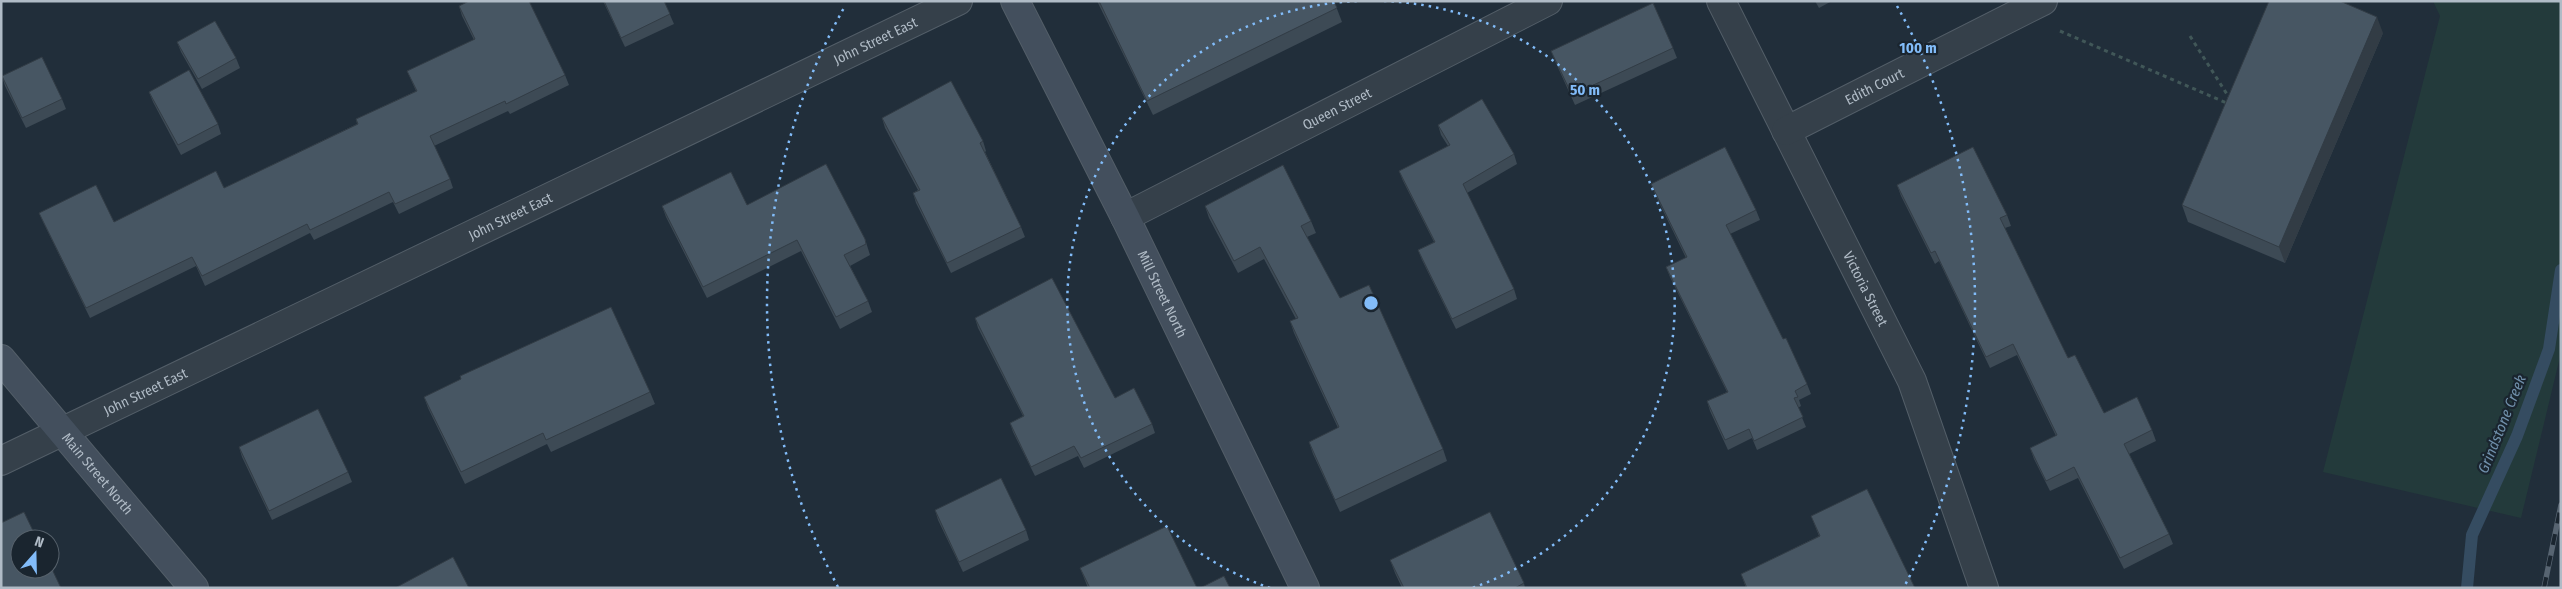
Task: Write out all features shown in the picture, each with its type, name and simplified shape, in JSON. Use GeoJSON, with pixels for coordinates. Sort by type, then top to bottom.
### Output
{"type":"FeatureCollection","features":[{"type":"Feature","properties":{"kind":"main road","name":"Mill Street North"},"geometry":{"type":"LineString","coordinates":[[1015,1],[1125,217],[1305,588]]}},
{"type":"Feature","properties":{"kind":"main road","name":"Main Street North"},"geometry":{"type":"LineString","coordinates":[[1,359],[194,588]]}},
{"type":"Feature","properties":{"kind":"street","name":"John Street East"},"geometry":{"type":"LineString","coordinates":[[1,462],[958,1]]}},
{"type":"Feature","properties":{"kind":"street","name":"Queen Street"},"geometry":{"type":"LineString","coordinates":[[1125,217],[1548,1]]}},
{"type":"Feature","properties":{"kind":"street","name":"Victoria Street"},"geometry":{"type":"LineString","coordinates":[[1721,1],[1912,381],[1984,588]]}},
{"type":"Feature","properties":{"kind":"street","name":"Edith Court"},"geometry":{"type":"LineString","coordinates":[[1786,131],[2031,7]]}},
{"type":"Feature","properties":{"kind":"path"},"geometry":{"type":"LineString","coordinates":[[2031,7],[2236,108],[2190,36]]}},
{"type":"Feature","properties":{"kind":"green space"},"geometry":{"type":"Polygon","coordinates":[[[2433,1],[2561,1],[2561,353],[2521,518],[2323,472],[2440,16],[2433,1]]]}},
{"type":"Feature","properties":{"kind":"building"},"geometry":{"type":"Polygon","coordinates":[[[469,1],[529,1],[565,75],[506,104],[505,101],[430,136],[450,179],[395,204],[389,192],[310,230],[307,224],[202,276],[192,257],[86,308],[39,213],[96,185],[114,222],[216,171],[224,188],[358,124],[356,119],[417,91],[407,71],[475,39],[459,6],[469,1]]]}},
{"type":"Feature","properties":{"kind":"building"},"geometry":{"type":"Polygon","coordinates":[[[604,1],[664,1],[670,14],[621,38],[604,1]]]}},
{"type":"Feature","properties":{"kind":"building"},"geometry":{"type":"Polygon","coordinates":[[[1099,1],[1334,1],[1337,8],[1147,101],[1099,1]]]}},
{"type":"Feature","properties":{"kind":"building"},"geometry":{"type":"Polygon","coordinates":[[[2269,1],[2340,1],[2377,17],[2279,247],[2182,205],[2269,1]]]}},
{"type":"Feature","properties":{"kind":"building"},"geometry":{"type":"Polygon","coordinates":[[[1653,3],[1673,48],[1572,95],[1551,51],[1653,3]]]}},
{"type":"Feature","properties":{"kind":"building"},"geometry":{"type":"Polygon","coordinates":[[[215,21],[236,58],[198,79],[177,42],[215,21]]]}},
{"type":"Feature","properties":{"kind":"building"},"geometry":{"type":"Polygon","coordinates":[[[42,57],[62,99],[22,118],[2,76],[42,57]]]}},
{"type":"Feature","properties":{"kind":"building"},"geometry":{"type":"Polygon","coordinates":[[[189,70],[218,124],[178,145],[149,92],[189,70]]]}},
{"type":"Feature","properties":{"kind":"building"},"geometry":{"type":"Polygon","coordinates":[[[951,81],[983,141],[980,143],[1021,227],[947,263],[913,193],[920,190],[882,118],[951,81]]]}},
{"type":"Feature","properties":{"kind":"building"},"geometry":{"type":"Polygon","coordinates":[[[1482,99],[1514,154],[1463,184],[1514,289],[1452,319],[1418,250],[1435,242],[1399,171],[1450,145],[1438,125],[1482,99]]]}},
{"type":"Feature","properties":{"kind":"building"},"geometry":{"type":"Polygon","coordinates":[[[1725,147],[1756,210],[1726,225],[1783,339],[1786,338],[1807,384],[1795,391],[1798,397],[1794,398],[1803,417],[1754,441],[1749,429],[1725,440],[1707,401],[1728,392],[1666,267],[1687,257],[1651,184],[1725,147]]]}},
{"type":"Feature","properties":{"kind":"building"},"geometry":{"type":"Polygon","coordinates":[[[1973,147],[2007,215],[2000,218],[2068,358],[2075,355],[2104,413],[2137,397],[2152,430],[2124,444],[2169,534],[2120,558],[2074,467],[2046,481],[2030,448],[2057,435],[2013,344],[1986,357],[1935,251],[1931,253],[1897,185],[1973,147]]]}},
{"type":"Feature","properties":{"kind":"building"},"geometry":{"type":"Polygon","coordinates":[[[826,164],[865,239],[866,244],[844,255],[868,301],[836,317],[797,240],[703,287],[662,206],[731,172],[747,205],[826,164]]]}},
{"type":"Feature","properties":{"kind":"building"},"geometry":{"type":"Polygon","coordinates":[[[1283,165],[1311,221],[1301,226],[1340,298],[1369,285],[1443,449],[1335,500],[1309,442],[1339,427],[1290,321],[1298,318],[1260,247],[1234,261],[1205,206],[1283,165]]]}},
{"type":"Feature","properties":{"kind":"building"},"geometry":{"type":"Polygon","coordinates":[[[1052,278],[1115,398],[1134,388],[1152,424],[1081,458],[1074,446],[1031,467],[1010,423],[1024,416],[975,318],[1052,278]]]}},
{"type":"Feature","properties":{"kind":"building"},"geometry":{"type":"Polygon","coordinates":[[[611,307],[650,392],[546,440],[543,433],[461,472],[424,397],[461,379],[460,376],[611,307]]]}},
{"type":"Feature","properties":{"kind":"building"},"geometry":{"type":"Polygon","coordinates":[[[318,409],[348,472],[269,511],[239,447],[318,409]]]}},
{"type":"Feature","properties":{"kind":"building"},"geometry":{"type":"Polygon","coordinates":[[[1001,478],[1026,530],[959,562],[935,510],[1001,478]]]}},
{"type":"Feature","properties":{"kind":"building"},"geometry":{"type":"Polygon","coordinates":[[[1867,489],[1915,588],[1747,588],[1741,574],[1820,536],[1811,516],[1867,489]]]}},
{"type":"Feature","properties":{"kind":"building"},"geometry":{"type":"Polygon","coordinates":[[[24,512],[32,529],[10,529],[10,579],[57,579],[61,588],[1,588],[1,523],[24,512]]]}},
{"type":"Feature","properties":{"kind":"building"},"geometry":{"type":"Polygon","coordinates":[[[1490,512],[1524,583],[1515,588],[1404,588],[1390,560],[1490,512]]]}},
{"type":"Feature","properties":{"kind":"building"},"geometry":{"type":"Polygon","coordinates":[[[1167,526],[1197,588],[1090,588],[1080,568],[1167,526]]]}},
{"type":"Feature","properties":{"kind":"building"},"geometry":{"type":"Polygon","coordinates":[[[453,557],[469,588],[395,588],[453,557]]]}},
{"type":"Feature","properties":{"kind":"building"},"geometry":{"type":"Polygon","coordinates":[[[1224,576],[1230,588],[1200,588],[1224,576]]]}},
{"type":"Feature","properties":{"kind":"waterway","name":"Grindstone Creek"},"geometry":{"type":"LineString","coordinates":[[2467,588],[2472,535],[2517,436],[2549,349],[2561,270]]}},
{"type":"Feature","properties":{"kind":"railway"},"geometry":{"type":"LineString","coordinates":[[2544,588],[2561,505]]}}]}
